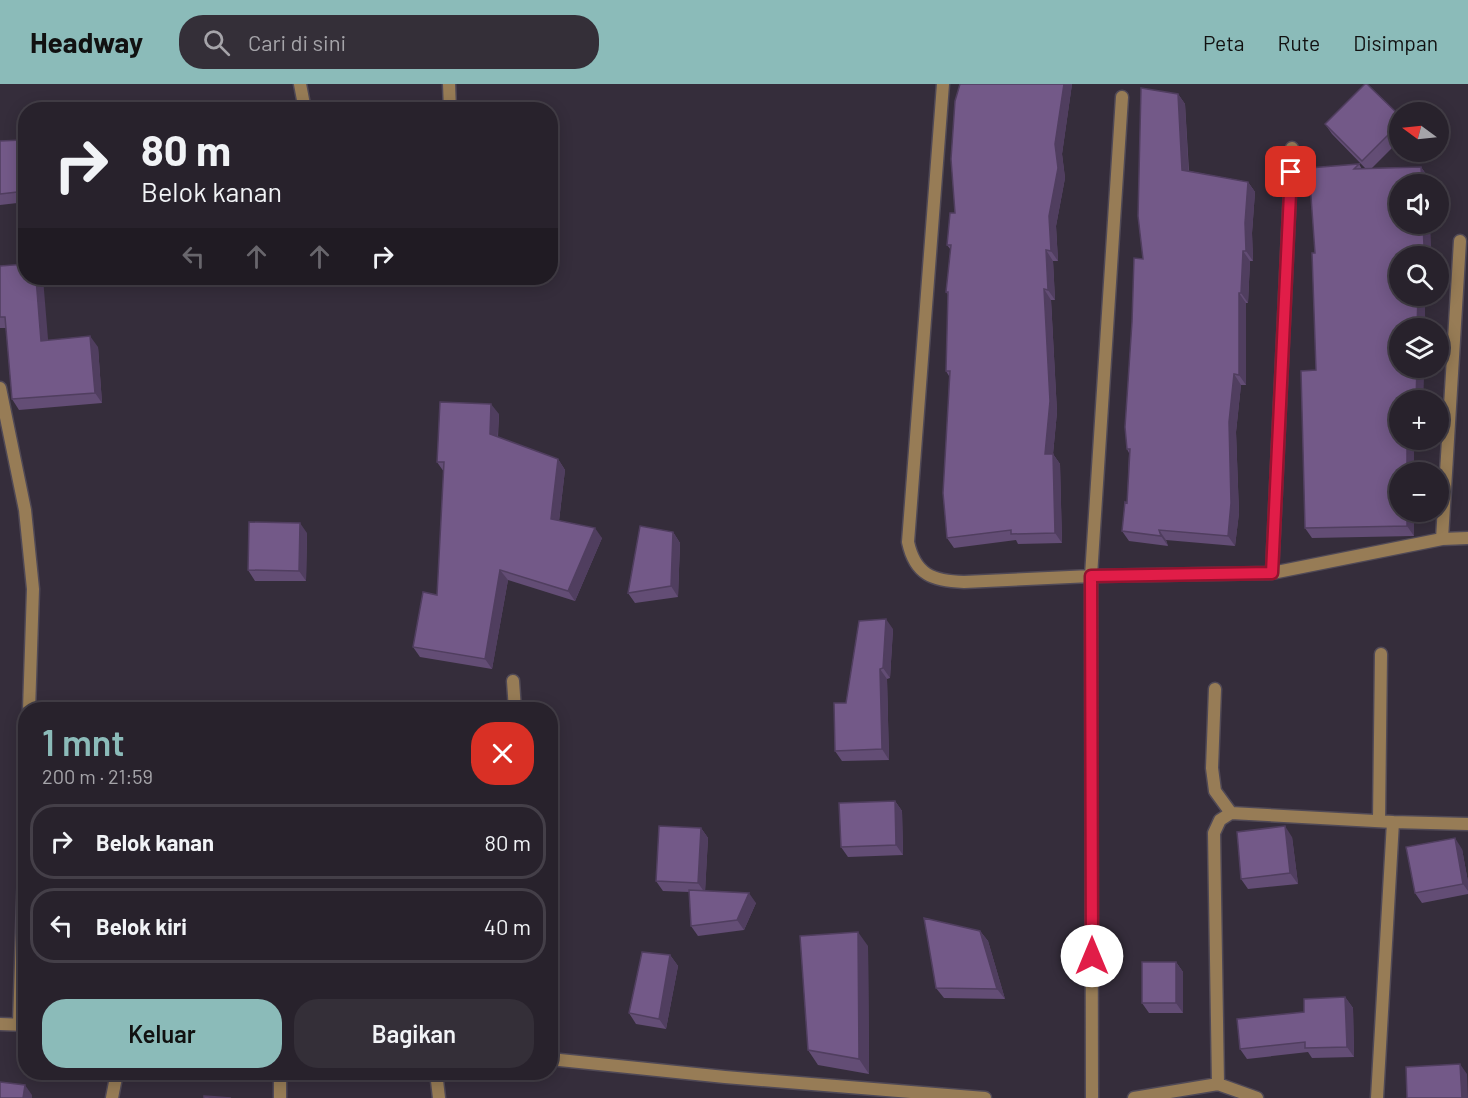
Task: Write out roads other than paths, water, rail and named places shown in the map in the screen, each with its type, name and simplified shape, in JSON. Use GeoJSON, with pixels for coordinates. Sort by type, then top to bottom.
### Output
{"type":"FeatureCollection","features":[{"type":"Feature","properties":{"kind":"street"},"geometry":{"type":"LineString","coordinates":[[300,84],[303,102]]}},
{"type":"Feature","properties":{"kind":"street"},"geometry":{"type":"LineString","coordinates":[[448,84],[449,102]]}},
{"type":"Feature","properties":{"kind":"street"},"geometry":{"type":"LineString","coordinates":[[943,84],[908,543],[911,558],[922,572],[943,581],[1272,573],[1442,539],[1468,538]]}},
{"type":"Feature","properties":{"kind":"street"},"geometry":{"type":"LineString","coordinates":[[1092,1098],[1091,576],[1122,97]]}},
{"type":"Feature","properties":{"kind":"street"},"geometry":{"type":"LineString","coordinates":[[1272,573],[1292,148]]}},
{"type":"Feature","properties":{"kind":"street"},"geometry":{"type":"LineString","coordinates":[[1442,539],[1460,241]]}},
{"type":"Feature","properties":{"kind":"street"},"geometry":{"type":"LineString","coordinates":[[0,388],[25,510],[33,589],[29,702]]}},
{"type":"Feature","properties":{"kind":"street"},"geometry":{"type":"LineString","coordinates":[[1378,821],[1381,654]]}},
{"type":"Feature","properties":{"kind":"street"},"geometry":{"type":"LineString","coordinates":[[513,681],[514,702]]}},
{"type":"Feature","properties":{"kind":"street"},"geometry":{"type":"LineString","coordinates":[[1215,689],[1212,768],[1215,791],[1231,813]]}},
{"type":"Feature","properties":{"kind":"street"},"geometry":{"type":"LineString","coordinates":[[1218,1084],[1214,833],[1220,820],[1231,813],[1468,824]]}},
{"type":"Feature","properties":{"kind":"street"},"geometry":{"type":"LineString","coordinates":[[1377,1098],[1393,822]]}},
{"type":"Feature","properties":{"kind":"street"},"geometry":{"type":"LineString","coordinates":[[0,1024],[18,1025]]}},
{"type":"Feature","properties":{"kind":"street"},"geometry":{"type":"LineString","coordinates":[[558,1060],[724,1077],[985,1098]]}},
{"type":"Feature","properties":{"kind":"street"},"geometry":{"type":"LineString","coordinates":[[112,1098],[115,1080]]}},
{"type":"Feature","properties":{"kind":"street"},"geometry":{"type":"LineString","coordinates":[[280,1080],[280,1098]]}},
{"type":"Feature","properties":{"kind":"street"},"geometry":{"type":"LineString","coordinates":[[437,1080],[439,1098]]}},
{"type":"Feature","properties":{"kind":"street"},"geometry":{"type":"LineString","coordinates":[[1134,1098],[1218,1084],[1257,1098]]}}]}
